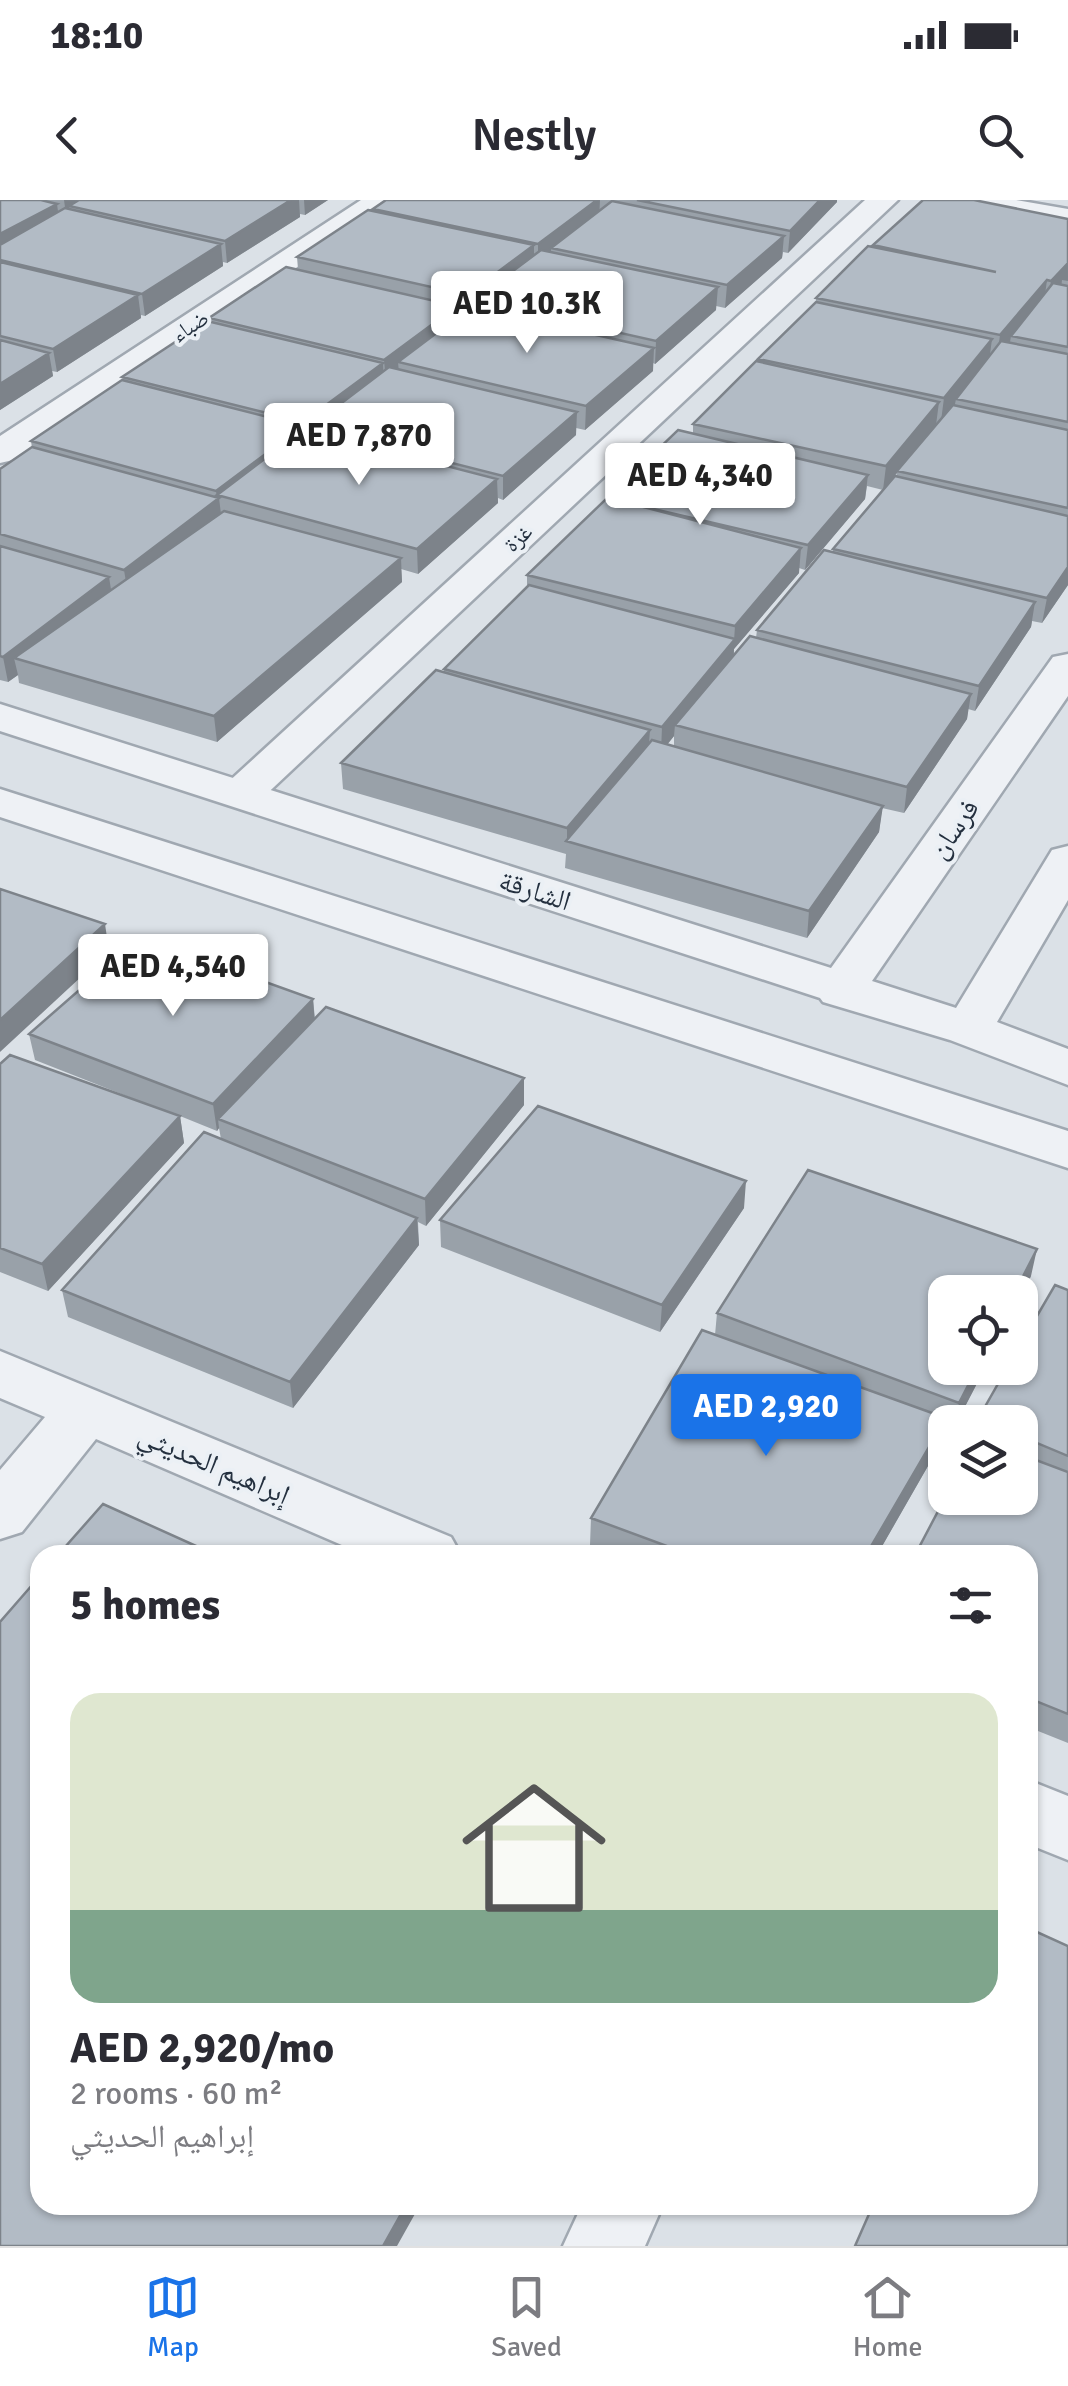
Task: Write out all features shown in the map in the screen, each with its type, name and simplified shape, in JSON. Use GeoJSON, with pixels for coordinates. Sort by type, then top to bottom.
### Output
{"type":"FeatureCollection","features":[{"type":"Feature","properties":{"kind":"street","name":"ضباء"},"geometry":{"type":"LineString","coordinates":[[0,452],[381,200]]}},
{"type":"Feature","properties":{"kind":"street","name":"غزة"},"geometry":{"type":"LineString","coordinates":[[240,794],[882,200]]}},
{"type":"Feature","properties":{"kind":"street"},"geometry":{"type":"LineString","coordinates":[[968,200],[1068,218]]}},
{"type":"Feature","properties":{"kind":"street","name":"فرسان"},"geometry":{"type":"LineString","coordinates":[[840,991],[1068,666]]}},
{"type":"Feature","properties":{"kind":"street","name":"الشارقة"},"geometry":{"type":"LineString","coordinates":[[0,717],[968,1030],[1068,1068]]}},
{"type":"Feature","properties":{"kind":"street"},"geometry":{"type":"LineString","coordinates":[[0,802],[1068,1150]]}},
{"type":"Feature","properties":{"kind":"street"},"geometry":{"type":"LineString","coordinates":[[968,1030],[1068,860]]}},
{"type":"Feature","properties":{"kind":"street","name":"إبراهيم الحديثي"},"geometry":{"type":"LineString","coordinates":[[0,1373],[405,1545]]}},
{"type":"Feature","properties":{"kind":"street"},"geometry":{"type":"LineString","coordinates":[[0,1514],[85,1410]]}},
{"type":"Feature","properties":{"kind":"street"},"geometry":{"type":"LineString","coordinates":[[1038,1816],[1068,1829]]}},
{"type":"Feature","properties":{"kind":"street"},"geometry":{"type":"LineString","coordinates":[[603,2246],[619,2215]]}},
{"type":"Feature","properties":{"kind":"building"},"geometry":{"type":"Polygon","coordinates":[[[0,200],[41,200],[57,204],[0,234],[0,200]]]}},
{"type":"Feature","properties":{"kind":"building"},"geometry":{"type":"Polygon","coordinates":[[[79,200],[291,200],[225,241],[69,206],[79,200]]]}},
{"type":"Feature","properties":{"kind":"building"},"geometry":{"type":"Polygon","coordinates":[[[386,200],[597,200],[538,244],[373,209],[386,200]]]}},
{"type":"Feature","properties":{"kind":"building"},"geometry":{"type":"Polygon","coordinates":[[[637,200],[820,200],[790,231],[637,200]]]}},
{"type":"Feature","properties":{"kind":"building"},"geometry":{"type":"Polygon","coordinates":[[[923,200],[974,200],[1068,219],[1068,263],[1051,281],[1047,280],[1000,335],[816,298],[868,246],[996,272],[873,245],[923,200]]]}},
{"type":"Feature","properties":{"kind":"building"},"geometry":{"type":"Polygon","coordinates":[[[612,201],[784,236],[727,285],[551,248],[612,201]]]}},
{"type":"Feature","properties":{"kind":"building"},"geometry":{"type":"Polygon","coordinates":[[[65,208],[221,244],[142,294],[0,260],[0,245],[65,208]]]}},
{"type":"Feature","properties":{"kind":"building"},"geometry":{"type":"Polygon","coordinates":[[[368,210],[534,245],[467,295],[297,257],[368,210]]]}},
{"type":"Feature","properties":{"kind":"building"},"geometry":{"type":"Polygon","coordinates":[[[541,250],[718,287],[656,341],[474,300],[541,250]]]}},
{"type":"Feature","properties":{"kind":"building"},"geometry":{"type":"Polygon","coordinates":[[[0,262],[138,295],[53,349],[0,336],[0,262]]]}},
{"type":"Feature","properties":{"kind":"building"},"geometry":{"type":"Polygon","coordinates":[[[286,267],[457,306],[384,360],[209,318],[286,267]]]}},
{"type":"Feature","properties":{"kind":"building"},"geometry":{"type":"Polygon","coordinates":[[[1053,283],[1068,286],[1068,347],[1011,336],[1053,283]]]}},
{"type":"Feature","properties":{"kind":"building"},"geometry":{"type":"Polygon","coordinates":[[[816,302],[992,339],[944,398],[758,359],[816,302]]]}},
{"type":"Feature","properties":{"kind":"building"},"geometry":{"type":"Polygon","coordinates":[[[471,307],[654,348],[586,406],[398,362],[471,307]]]}},
{"type":"Feature","properties":{"kind":"building"},"geometry":{"type":"Polygon","coordinates":[[[207,321],[383,363],[303,422],[122,377],[207,321]]]}},
{"type":"Feature","properties":{"kind":"building"},"geometry":{"type":"Polygon","coordinates":[[[0,340],[49,353],[0,384],[0,340]]]}},
{"type":"Feature","properties":{"kind":"building"},"geometry":{"type":"Polygon","coordinates":[[[1001,341],[1068,354],[1068,422],[956,399],[1001,341]]]}},
{"type":"Feature","properties":{"kind":"building"},"geometry":{"type":"Polygon","coordinates":[[[756,361],[939,402],[886,466],[693,424],[756,361]]]}},
{"type":"Feature","properties":{"kind":"building"},"geometry":{"type":"Polygon","coordinates":[[[389,367],[577,412],[503,476],[310,427],[389,367]]]}},
{"type":"Feature","properties":{"kind":"building"},"geometry":{"type":"Polygon","coordinates":[[[122,380],[303,426],[216,491],[31,441],[122,380]]]}},
{"type":"Feature","properties":{"kind":"building"},"geometry":{"type":"Polygon","coordinates":[[[953,405],[1068,430],[1068,508],[897,471],[953,405]]]}},
{"type":"Feature","properties":{"kind":"building"},"geometry":{"type":"Polygon","coordinates":[[[304,429],[497,479],[417,549],[217,495],[304,429]]]}},
{"type":"Feature","properties":{"kind":"building"},"geometry":{"type":"Polygon","coordinates":[[[678,430],[868,475],[808,545],[628,503],[801,548],[735,626],[527,575],[678,430]]]}},
{"type":"Feature","properties":{"kind":"building"},"geometry":{"type":"Polygon","coordinates":[[[32,447],[219,498],[124,570],[0,534],[0,469],[32,447]]]}},
{"type":"Feature","properties":{"kind":"building"},"geometry":{"type":"Polygon","coordinates":[[[895,476],[1068,516],[1068,567],[1047,598],[833,549],[895,476]]]}},
{"type":"Feature","properties":{"kind":"building"},"geometry":{"type":"Polygon","coordinates":[[[224,511],[401,558],[214,716],[14,658],[224,511]]]}},
{"type":"Feature","properties":{"kind":"building"},"geometry":{"type":"Polygon","coordinates":[[[0,546],[109,577],[3,657],[0,546]]]}},
{"type":"Feature","properties":{"kind":"building"},"geometry":{"type":"Polygon","coordinates":[[[824,550],[1035,602],[979,686],[757,630],[824,550]]]}},
{"type":"Feature","properties":{"kind":"building"},"geometry":{"type":"Polygon","coordinates":[[[529,585],[735,639],[662,727],[444,669],[529,585]]]}},
{"type":"Feature","properties":{"kind":"building"},"geometry":{"type":"Polygon","coordinates":[[[750,636],[971,694],[907,787],[675,725],[750,636]]]}},
{"type":"Feature","properties":{"kind":"building"},"geometry":{"type":"Polygon","coordinates":[[[436,670],[650,730],[567,828],[341,763],[436,670]]]}},
{"type":"Feature","properties":{"kind":"building"},"geometry":{"type":"Polygon","coordinates":[[[652,740],[883,806],[809,911],[566,841],[652,740]]]}},
{"type":"Feature","properties":{"kind":"building"},"geometry":{"type":"Polygon","coordinates":[[[0,889],[105,924],[0,1020],[0,889]]]}},
{"type":"Feature","properties":{"kind":"building"},"geometry":{"type":"Polygon","coordinates":[[[140,937],[313,999],[213,1104],[29,1034],[140,937]]]}},
{"type":"Feature","properties":{"kind":"building"},"geometry":{"type":"Polygon","coordinates":[[[326,1007],[524,1078],[425,1199],[218,1119],[326,1007]]]}},
{"type":"Feature","properties":{"kind":"building"},"geometry":{"type":"Polygon","coordinates":[[[10,1055],[180,1116],[42,1264],[0,1248],[0,1064],[10,1055]]]}},
{"type":"Feature","properties":{"kind":"building"},"geometry":{"type":"Polygon","coordinates":[[[538,1106],[746,1181],[662,1305],[440,1220],[538,1106]]]}},
{"type":"Feature","properties":{"kind":"building"},"geometry":{"type":"Polygon","coordinates":[[[204,1132],[417,1218],[290,1382],[62,1290],[204,1132]]]}},
{"type":"Feature","properties":{"kind":"building"},"geometry":{"type":"Polygon","coordinates":[[[808,1170],[1037,1249],[1024,1275],[928,1275],[928,1385],[968,1385],[959,1403],[717,1313],[808,1170]]]}},
{"type":"Feature","properties":{"kind":"building"},"geometry":{"type":"Polygon","coordinates":[[[1055,1285],[1068,1290],[1068,1456],[1038,1444],[1038,1405],[986,1405],[997,1385],[1038,1385],[1038,1314],[1055,1285]]]}},
{"type":"Feature","properties":{"kind":"building"},"geometry":{"type":"Polygon","coordinates":[[[702,1330],[928,1412],[928,1449],[872,1545],[664,1545],[591,1518],[702,1330]]]}},
{"type":"Feature","properties":{"kind":"building"},"geometry":{"type":"Polygon","coordinates":[[[1038,1461],[1068,1472],[1068,1714],[1038,1702],[1038,1545],[920,1545],[936,1515],[1038,1515],[1038,1461]]]}},
{"type":"Feature","properties":{"kind":"building"},"geometry":{"type":"Polygon","coordinates":[[[103,1504],[194,1545],[67,1545],[103,1504]]]}},
{"type":"Feature","properties":{"kind":"building"},"geometry":{"type":"Polygon","coordinates":[[[30,1588],[30,2215],[400,2215],[383,2246],[0,2246],[0,1622],[30,1588]]]}},
{"type":"Feature","properties":{"kind":"building"},"geometry":{"type":"Polygon","coordinates":[[[1038,1932],[1068,1946],[1068,2246],[855,2246],[869,2215],[1038,2215],[1038,1932]]]}}]}
